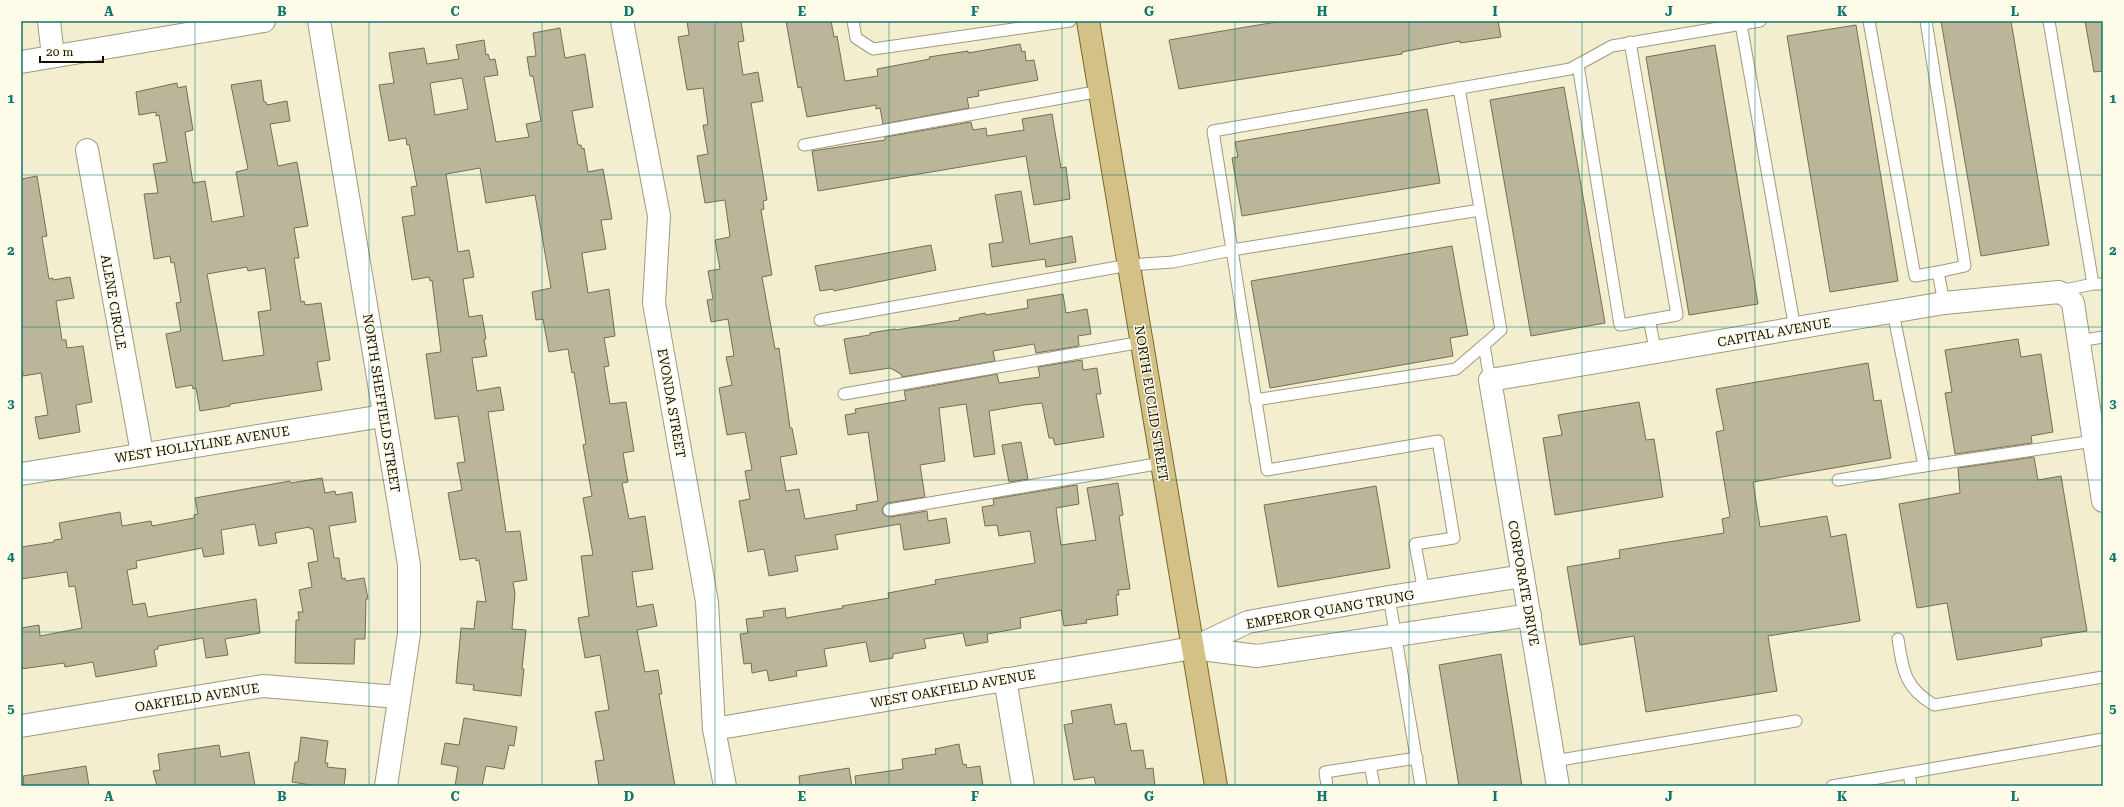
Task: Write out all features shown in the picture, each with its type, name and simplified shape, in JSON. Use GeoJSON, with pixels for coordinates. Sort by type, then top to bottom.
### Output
{"type":"FeatureCollection","features":[{"type":"Feature","properties":{"kind":"main road","name":"NORTH EUCLID STREET"},"geometry":{"type":"LineString","coordinates":[[1088,21],[1216,786]]}},
{"type":"Feature","properties":{"kind":"street"},"geometry":{"type":"LineString","coordinates":[[49,21],[53,56]]}},
{"type":"Feature","properties":{"kind":"street"},"geometry":{"type":"LineString","coordinates":[[21,62],[264,21]]}},
{"type":"Feature","properties":{"kind":"street","name":"NORTH SHEFFIELD STREET"},"geometry":{"type":"LineString","coordinates":[[319,21],[408,565],[410,634],[398,697],[386,786]]}},
{"type":"Feature","properties":{"kind":"street","name":"EVONDA STREET"},"geometry":{"type":"LineString","coordinates":[[622,21],[659,216],[654,303],[707,602],[714,729],[725,786]]}},
{"type":"Feature","properties":{"kind":"street","name":"ALENE CIRCLE"},"geometry":{"type":"LineString","coordinates":[[87,150],[142,453]]}},
{"type":"Feature","properties":{"kind":"street"},"geometry":{"type":"LineString","coordinates":[[2059,292],[2067,296],[2073,303],[2101,478],[2103,501]]}},
{"type":"Feature","properties":{"kind":"street","name":"CAPITAL AVENUE"},"geometry":{"type":"LineString","coordinates":[[1490,380],[1944,303],[2059,292]]}},
{"type":"Feature","properties":{"kind":"street","name":"CORPORATE DRIVE"},"geometry":{"type":"LineString","coordinates":[[1490,380],[1558,786]]}},
{"type":"Feature","properties":{"kind":"street","name":"WEST HOLLYLINE AVENUE"},"geometry":{"type":"LineString","coordinates":[[21,474],[142,453],[384,416]]}},
{"type":"Feature","properties":{"kind":"street","name":"EMPEROR QUANG TRUNG"},"geometry":{"type":"LineString","coordinates":[[1193,648],[1248,622],[1389,597],[1523,576]]}},
{"type":"Feature","properties":{"kind":"street"},"geometry":{"type":"LineString","coordinates":[[1193,648],[1257,656],[1530,615]]}},
{"type":"Feature","properties":{"kind":"street","name":"WEST OAKFIELD AVENUE"},"geometry":{"type":"LineString","coordinates":[[714,729],[1193,648]]}},
{"type":"Feature","properties":{"kind":"street"},"geometry":{"type":"LineString","coordinates":[[1005,679],[1023,786]]}},
{"type":"Feature","properties":{"kind":"street","name":"OAKFIELD AVENUE"},"geometry":{"type":"LineString","coordinates":[[21,726],[263,686],[398,697]]}},
{"type":"Feature","properties":{"kind":"lane"},"geometry":{"type":"LineString","coordinates":[[853,21],[856,38],[873,49],[1070,21]]}},
{"type":"Feature","properties":{"kind":"lane"},"geometry":{"type":"LineString","coordinates":[[1424,592],[1416,544],[1454,538],[1438,442],[1267,470],[1213,131],[1570,69],[1612,46],[1760,21]]}},
{"type":"Feature","properties":{"kind":"lane"},"geometry":{"type":"LineString","coordinates":[[1868,21],[1915,276],[1965,266],[1926,21]]}},
{"type":"Feature","properties":{"kind":"lane"},"geometry":{"type":"LineString","coordinates":[[2049,21],[2098,284],[2059,292]]}},
{"type":"Feature","properties":{"kind":"lane"},"geometry":{"type":"LineString","coordinates":[[1741,24],[1795,329]]}},
{"type":"Feature","properties":{"kind":"lane"},"geometry":{"type":"LineString","coordinates":[[1578,65],[1620,325],[1677,315],[1630,42]]}},
{"type":"Feature","properties":{"kind":"lane"},"geometry":{"type":"LineString","coordinates":[[1256,400],[1456,369],[1501,330],[1459,88]]}},
{"type":"Feature","properties":{"kind":"lane"},"geometry":{"type":"LineString","coordinates":[[804,146],[1100,91]]}},
{"type":"Feature","properties":{"kind":"lane"},"geometry":{"type":"LineString","coordinates":[[820,320],[1129,265],[1173,262],[1232,250],[1480,210]]}},
{"type":"Feature","properties":{"kind":"lane"},"geometry":{"type":"LineString","coordinates":[[1938,272],[1944,303]]}},
{"type":"Feature","properties":{"kind":"lane"},"geometry":{"type":"LineString","coordinates":[[1893,312],[1924,466]]}},
{"type":"Feature","properties":{"kind":"lane"},"geometry":{"type":"LineString","coordinates":[[1649,320],[1656,352]]}},
{"type":"Feature","properties":{"kind":"lane"},"geometry":{"type":"LineString","coordinates":[[2079,341],[2103,337]]}},
{"type":"Feature","properties":{"kind":"lane"},"geometry":{"type":"LineString","coordinates":[[844,394],[1142,342]]}},
{"type":"Feature","properties":{"kind":"lane"},"geometry":{"type":"LineString","coordinates":[[1484,345],[1490,380]]}},
{"type":"Feature","properties":{"kind":"lane"},"geometry":{"type":"LineString","coordinates":[[1838,480],[2094,441]]}},
{"type":"Feature","properties":{"kind":"lane"},"geometry":{"type":"LineString","coordinates":[[889,510],[1162,463]]}},
{"type":"Feature","properties":{"kind":"lane"},"geometry":{"type":"LineString","coordinates":[[1389,597],[1422,786]]}},
{"type":"Feature","properties":{"kind":"lane"},"geometry":{"type":"LineString","coordinates":[[1898,639],[1903,670],[1911,687],[1922,698],[1934,705],[2103,677]]}},
{"type":"Feature","properties":{"kind":"lane"},"geometry":{"type":"LineString","coordinates":[[1554,761],[1796,721]]}},
{"type":"Feature","properties":{"kind":"lane"},"geometry":{"type":"LineString","coordinates":[[1832,786],[2103,739]]}},
{"type":"Feature","properties":{"kind":"lane"},"geometry":{"type":"LineString","coordinates":[[1327,786],[1325,772],[1416,758]]}},
{"type":"Feature","properties":{"kind":"lane"},"geometry":{"type":"LineString","coordinates":[[1370,765],[1374,786]]}},
{"type":"Feature","properties":{"kind":"lane"},"geometry":{"type":"LineString","coordinates":[[1909,773],[1911,786]]}},
{"type":"Feature","properties":{"kind":"building"},"geometry":{"type":"Polygon","coordinates":[[[687,21],[741,21],[744,41],[738,42],[743,75],[758,72],[763,101],[751,103],[767,200],[763,201],[764,209],[761,210],[772,275],[762,277],[775,349],[779,348],[790,428],[792,428],[797,454],[780,457],[786,491],[799,489],[805,519],[857,510],[856,505],[878,501],[868,432],[848,435],[845,415],[856,413],[855,409],[906,400],[904,391],[997,374],[999,383],[1040,377],[1038,367],[1082,360],[1083,370],[1097,368],[1101,394],[1096,394],[1104,437],[1055,445],[1053,438],[1049,438],[1042,403],[1024,405],[989,411],[995,454],[974,457],[966,404],[939,408],[945,461],[920,465],[925,497],[887,503],[883,507],[882,511],[884,515],[890,517],[927,511],[928,521],[946,518],[950,543],[904,550],[900,524],[835,535],[838,549],[795,556],[798,571],[769,576],[764,549],[748,552],[739,501],[750,499],[745,471],[752,470],[745,432],[727,435],[719,388],[732,385],[726,357],[734,356],[728,319],[711,322],[707,300],[713,299],[708,271],[720,269],[715,240],[730,237],[725,200],[705,203],[697,156],[708,154],[703,125],[708,125],[703,88],[687,90],[678,37],[689,35],[687,21]]]}},
{"type":"Feature","properties":{"kind":"building"},"geometry":{"type":"Polygon","coordinates":[[[786,21],[831,21],[834,37],[837,36],[845,81],[878,76],[877,69],[930,59],[929,57],[968,51],[968,53],[1020,44],[1022,52],[1025,51],[1026,61],[1034,60],[1038,80],[978,91],[979,96],[967,98],[969,108],[883,124],[880,108],[876,109],[876,105],[807,117],[801,87],[798,88],[786,21]]]}},
{"type":"Feature","properties":{"kind":"building"},"geometry":{"type":"Polygon","coordinates":[[[1282,21],[1498,21],[1501,37],[1460,43],[1460,41],[1402,52],[1402,54],[1179,89],[1169,40],[1282,21]]]}},
{"type":"Feature","properties":{"kind":"building"},"geometry":{"type":"Polygon","coordinates":[[[1941,21],[2011,21],[2049,245],[1981,256],[1941,21]]]}},
{"type":"Feature","properties":{"kind":"building"},"geometry":{"type":"Polygon","coordinates":[[[2085,21],[2103,21],[2103,71],[2094,72],[2085,21]]]}},
{"type":"Feature","properties":{"kind":"building"},"geometry":{"type":"Polygon","coordinates":[[[1856,25],[1898,281],[1830,292],[1787,36],[1856,25]]]}},
{"type":"Feature","properties":{"kind":"building"},"geometry":{"type":"Polygon","coordinates":[[[560,28],[565,58],[585,54],[593,107],[572,111],[578,145],[581,145],[582,149],[584,148],[588,172],[603,169],[612,219],[601,220],[606,249],[582,253],[588,293],[609,289],[615,336],[604,338],[609,366],[604,367],[610,404],[626,402],[634,451],[623,453],[628,482],[622,483],[629,519],[645,516],[653,569],[632,572],[637,607],[653,604],[657,626],[637,630],[645,672],[658,670],[662,694],[659,694],[675,786],[599,786],[595,761],[604,760],[595,712],[609,710],[600,655],[585,658],[578,618],[589,616],[581,556],[593,555],[583,498],[592,496],[583,445],[586,444],[574,372],[572,373],[568,349],[549,352],[543,319],[536,320],[532,292],[551,288],[535,195],[486,203],[480,168],[446,174],[458,252],[469,250],[474,277],[463,279],[469,317],[482,315],[486,339],[484,339],[487,356],[472,358],[477,391],[500,387],[504,410],[488,412],[506,532],[520,531],[527,580],[513,582],[515,594],[512,629],[526,630],[521,696],[473,690],[474,685],[456,683],[461,628],[474,629],[477,601],[486,602],[479,560],[476,561],[476,558],[460,560],[448,493],[462,490],[457,463],[465,462],[458,416],[435,419],[426,354],[441,352],[432,280],[430,281],[429,277],[412,280],[402,217],[415,215],[411,187],[417,186],[409,144],[407,145],[406,138],[389,141],[379,85],[394,83],[389,53],[424,48],[427,64],[459,59],[456,45],[484,40],[486,55],[488,54],[490,60],[495,59],[498,75],[484,77],[496,142],[529,137],[526,124],[541,121],[533,76],[530,76],[527,57],[536,56],[533,33],[560,28]],[[462,78],[430,83],[435,115],[468,109],[462,78]]]}},
{"type":"Feature","properties":{"kind":"building"},"geometry":{"type":"Polygon","coordinates":[[[1715,45],[1758,304],[1689,315],[1646,57],[1715,45]]]}},
{"type":"Feature","properties":{"kind":"building"},"geometry":{"type":"Polygon","coordinates":[[[261,80],[264,102],[266,102],[267,105],[287,101],[290,121],[270,124],[278,166],[297,162],[308,226],[294,228],[299,258],[294,258],[301,302],[304,301],[305,305],[321,303],[330,360],[317,362],[322,390],[230,404],[230,406],[200,411],[196,388],[193,389],[192,385],[176,388],[166,334],[181,331],[176,303],[181,302],[174,262],[171,263],[170,256],[154,259],[144,194],[158,193],[153,164],[167,162],[159,115],[156,116],[156,112],[139,115],[136,92],[177,83],[178,88],[186,86],[193,130],[185,132],[193,183],[205,181],[212,222],[244,216],[236,172],[248,169],[231,85],[261,80]],[[247,267],[207,274],[223,361],[264,355],[258,312],[271,310],[265,268],[248,271],[247,267]]]}},
{"type":"Feature","properties":{"kind":"building"},"geometry":{"type":"Polygon","coordinates":[[[1564,87],[1605,323],[1531,336],[1490,100],[1564,87]]]}},
{"type":"Feature","properties":{"kind":"building"},"geometry":{"type":"Polygon","coordinates":[[[1427,109],[1440,183],[1242,216],[1232,158],[1238,157],[1235,142],[1427,109]]]}},
{"type":"Feature","properties":{"kind":"building"},"geometry":{"type":"Polygon","coordinates":[[[1052,114],[1061,168],[1066,167],[1070,199],[1034,205],[1026,156],[818,191],[812,151],[885,140],[885,137],[971,122],[973,130],[986,128],[987,136],[1024,130],[1022,119],[1052,114]]]}},
{"type":"Feature","properties":{"kind":"building"},"geometry":{"type":"Polygon","coordinates":[[[37,176],[47,236],[42,237],[49,279],[53,278],[53,280],[70,277],[74,298],[56,301],[62,340],[66,340],[67,348],[83,346],[92,402],[76,405],[80,432],[39,439],[35,417],[48,415],[41,373],[23,376],[21,364],[21,179],[37,176]]]}},
{"type":"Feature","properties":{"kind":"building"},"geometry":{"type":"Polygon","coordinates":[[[1021,191],[1030,244],[1072,236],[1076,262],[1046,267],[1045,259],[992,267],[989,244],[1003,242],[995,195],[1021,191]]]}},
{"type":"Feature","properties":{"kind":"building"},"geometry":{"type":"Polygon","coordinates":[[[931,245],[936,270],[834,291],[833,289],[820,291],[815,266],[931,245]]]}},
{"type":"Feature","properties":{"kind":"building"},"geometry":{"type":"Polygon","coordinates":[[[1452,246],[1468,335],[1450,338],[1453,356],[1270,388],[1251,281],[1452,246]]]}},
{"type":"Feature","properties":{"kind":"building"},"geometry":{"type":"Polygon","coordinates":[[[1063,294],[1066,313],[1087,309],[1091,334],[1078,336],[1079,346],[1036,353],[1034,344],[993,351],[995,361],[902,377],[901,374],[890,368],[850,374],[844,339],[870,335],[870,333],[960,320],[959,318],[985,313],[986,315],[1028,308],[1027,300],[1063,294]]]}},
{"type":"Feature","properties":{"kind":"building"},"geometry":{"type":"Polygon","coordinates":[[[2018,339],[2021,357],[2041,354],[2053,432],[2031,436],[2032,443],[1955,454],[1945,393],[1952,392],[1945,350],[2018,339]]]}},
{"type":"Feature","properties":{"kind":"building"},"geometry":{"type":"Polygon","coordinates":[[[1868,363],[1874,401],[1881,400],[1891,458],[1753,482],[1760,527],[1827,516],[1831,537],[1846,534],[1860,621],[1768,636],[1777,691],[1646,712],[1634,636],[1580,645],[1567,567],[1620,558],[1619,550],[1724,533],[1722,519],[1730,517],[1716,432],[1724,430],[1716,389],[1868,363]]]}},
{"type":"Feature","properties":{"kind":"building"},"geometry":{"type":"Polygon","coordinates":[[[1639,402],[1646,440],[1654,439],[1663,497],[1555,515],[1543,438],[1562,435],[1558,415],[1639,402]]]}},
{"type":"Feature","properties":{"kind":"building"},"geometry":{"type":"Polygon","coordinates":[[[1021,442],[1028,479],[1009,482],[1002,445],[1021,442]]]}},
{"type":"Feature","properties":{"kind":"building"},"geometry":{"type":"Polygon","coordinates":[[[2034,457],[2038,480],[2061,476],[2087,631],[2041,638],[2042,646],[1957,660],[1947,603],[1917,608],[1899,504],[1960,493],[1958,468],[2034,457]]]}},
{"type":"Feature","properties":{"kind":"building"},"geometry":{"type":"Polygon","coordinates":[[[322,478],[325,493],[335,491],[336,495],[352,492],[356,522],[329,526],[334,558],[339,558],[342,579],[345,578],[346,581],[364,578],[368,599],[366,599],[365,639],[355,639],[354,664],[295,663],[296,620],[299,620],[298,612],[303,612],[299,590],[312,587],[308,563],[318,561],[313,529],[310,529],[310,527],[275,533],[277,543],[259,546],[255,524],[221,530],[224,554],[204,557],[202,548],[136,561],[137,568],[127,570],[133,605],[145,603],[148,617],[256,599],[260,633],[225,639],[228,655],[206,658],[203,638],[158,646],[158,649],[154,650],[157,666],[96,677],[93,662],[65,667],[64,663],[21,669],[21,628],[39,625],[40,636],[82,628],[75,586],[69,587],[67,572],[21,579],[21,547],[54,542],[54,540],[62,539],[59,523],[120,512],[122,526],[151,521],[152,526],[194,518],[194,515],[198,514],[195,498],[290,481],[291,483],[322,478]]]}},
{"type":"Feature","properties":{"kind":"building"},"geometry":{"type":"Polygon","coordinates":[[[1118,483],[1123,515],[1119,516],[1130,589],[1118,590],[1119,595],[1116,595],[1118,615],[1086,620],[1087,623],[1064,626],[1061,610],[1020,618],[1021,628],[987,634],[988,642],[966,646],[963,633],[924,639],[926,648],[893,654],[893,658],[870,662],[866,642],[824,649],[827,666],[796,671],[797,676],[769,681],[767,670],[752,673],[751,663],[744,664],[740,634],[748,633],[746,619],[764,617],[763,611],[785,608],[786,618],[843,608],[842,606],[889,598],[888,593],[936,584],[935,580],[1035,563],[1030,531],[999,536],[997,525],[985,526],[982,507],[994,505],[993,499],[1077,485],[1079,504],[1056,508],[1061,545],[1096,540],[1087,488],[1118,483]]]}},
{"type":"Feature","properties":{"kind":"building"},"geometry":{"type":"Polygon","coordinates":[[[1376,486],[1390,568],[1278,587],[1264,505],[1376,486]]]}},
{"type":"Feature","properties":{"kind":"building"},"geometry":{"type":"Polygon","coordinates":[[[1501,654],[1522,786],[1459,786],[1439,665],[1501,654]]]}},
{"type":"Feature","properties":{"kind":"building"},"geometry":{"type":"Polygon","coordinates":[[[1111,704],[1115,725],[1126,723],[1131,751],[1143,750],[1146,769],[1153,768],[1155,786],[1096,786],[1094,777],[1074,780],[1064,725],[1073,723],[1071,711],[1111,704]]]}},
{"type":"Feature","properties":{"kind":"building"},"geometry":{"type":"Polygon","coordinates":[[[464,718],[517,727],[514,746],[509,745],[504,769],[486,766],[482,786],[455,786],[458,767],[441,764],[445,743],[459,745],[464,718]]]}},
{"type":"Feature","properties":{"kind":"building"},"geometry":{"type":"Polygon","coordinates":[[[301,737],[328,741],[325,763],[328,763],[327,767],[346,769],[344,786],[317,786],[292,782],[295,762],[298,762],[301,737]]]}},
{"type":"Feature","properties":{"kind":"building"},"geometry":{"type":"Polygon","coordinates":[[[959,744],[963,765],[966,764],[967,768],[980,766],[983,786],[856,786],[855,776],[903,769],[902,759],[936,754],[935,749],[959,744]]]}},
{"type":"Feature","properties":{"kind":"building"},"geometry":{"type":"Polygon","coordinates":[[[219,745],[221,757],[249,752],[255,786],[157,786],[153,771],[160,770],[158,754],[219,745]]]}},
{"type":"Feature","properties":{"kind":"building"},"geometry":{"type":"Polygon","coordinates":[[[86,766],[89,786],[24,786],[23,776],[86,766]]]}},
{"type":"Feature","properties":{"kind":"building"},"geometry":{"type":"Polygon","coordinates":[[[849,768],[852,786],[800,786],[799,776],[849,768]]]}}]}
